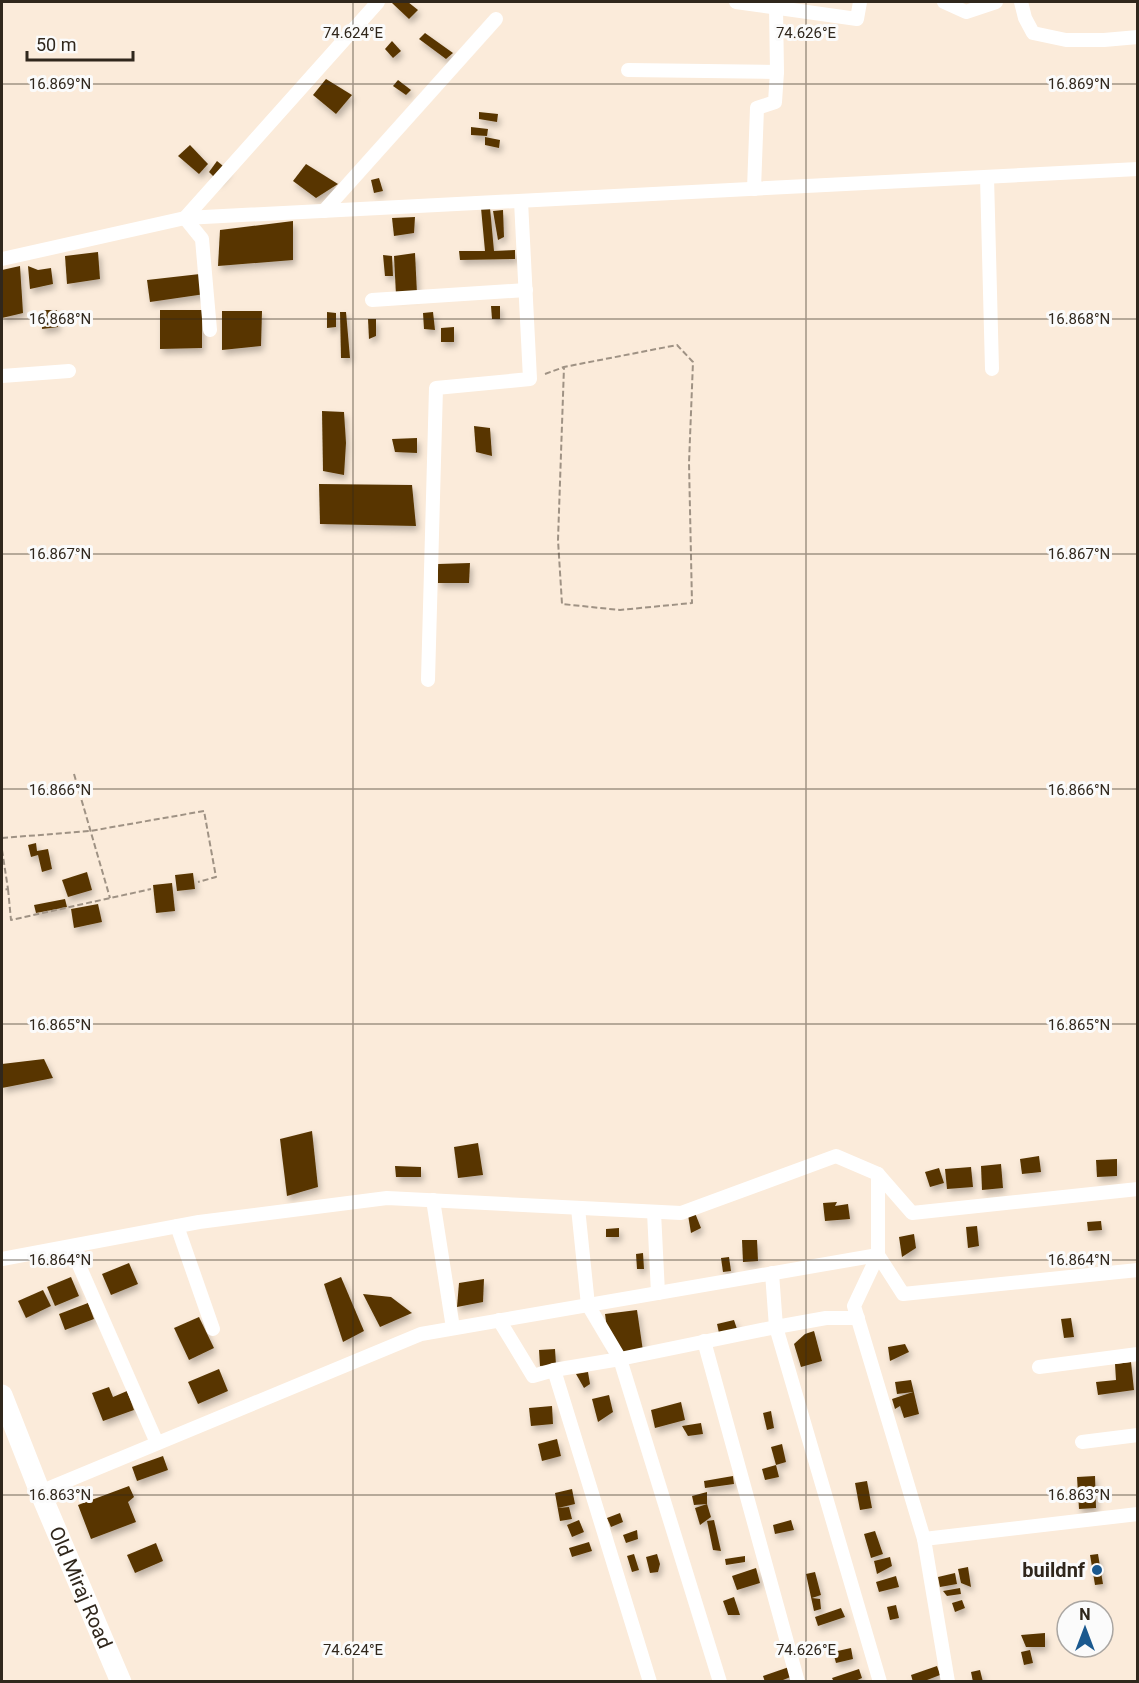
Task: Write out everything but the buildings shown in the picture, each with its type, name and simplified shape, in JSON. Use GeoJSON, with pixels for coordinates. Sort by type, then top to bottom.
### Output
{"type":"FeatureCollection","features":[{"type":"Feature","properties":{"kind":"main road","name":"Old Miraj Road"},"geometry":{"type":"LineString","coordinates":[[2,1395],[40,1492],[121,1682]]}},
{"type":"Feature","properties":{"kind":"street"},"geometry":{"type":"LineString","coordinates":[[185,218],[378,2]]}},
{"type":"Feature","properties":{"kind":"street"},"geometry":{"type":"LineString","coordinates":[[736,2],[857,19],[860,2]]}},
{"type":"Feature","properties":{"kind":"street"},"geometry":{"type":"LineString","coordinates":[[944,2],[966,12],[996,2]]}},
{"type":"Feature","properties":{"kind":"street"},"geometry":{"type":"LineString","coordinates":[[1021,2],[1024,18],[1033,33],[1066,40],[1137,37]]}},
{"type":"Feature","properties":{"kind":"street"},"geometry":{"type":"LineString","coordinates":[[754,189],[757,108],[775,102],[776,7]]}},
{"type":"Feature","properties":{"kind":"street"},"geometry":{"type":"LineString","coordinates":[[324,211],[496,19]]}},
{"type":"Feature","properties":{"kind":"street"},"geometry":{"type":"LineString","coordinates":[[627,70],[777,72]]}},
{"type":"Feature","properties":{"kind":"street"},"geometry":{"type":"LineString","coordinates":[[2,259],[185,218],[1137,169]]}},
{"type":"Feature","properties":{"kind":"street"},"geometry":{"type":"LineString","coordinates":[[987,177],[992,369]]}},
{"type":"Feature","properties":{"kind":"street"},"geometry":{"type":"LineString","coordinates":[[428,680],[436,388],[530,379],[521,201]]}},
{"type":"Feature","properties":{"kind":"street"},"geometry":{"type":"LineString","coordinates":[[185,218],[202,239],[210,330]]}},
{"type":"Feature","properties":{"kind":"street"},"geometry":{"type":"LineString","coordinates":[[372,300],[526,290]]}},
{"type":"Feature","properties":{"kind":"street"},"geometry":{"type":"LineString","coordinates":[[2,376],[69,371]]}},
{"type":"Feature","properties":{"kind":"street"},"geometry":{"type":"LineString","coordinates":[[2,1259],[199,1222],[387,1198],[681,1213],[836,1156],[878,1174],[912,1213],[1137,1189]]}},
{"type":"Feature","properties":{"kind":"street"},"geometry":{"type":"LineString","coordinates":[[878,1174],[878,1255],[854,1306],[924,1539],[948,1682]]}},
{"type":"Feature","properties":{"kind":"street"},"geometry":{"type":"LineString","coordinates":[[433,1200],[453,1328]]}},
{"type":"Feature","properties":{"kind":"street"},"geometry":{"type":"LineString","coordinates":[[578,1208],[588,1305],[620,1359],[720,1682]]}},
{"type":"Feature","properties":{"kind":"street"},"geometry":{"type":"LineString","coordinates":[[654,1212],[658,1293]]}},
{"type":"Feature","properties":{"kind":"street"},"geometry":{"type":"LineString","coordinates":[[177,1226],[213,1329]]}},
{"type":"Feature","properties":{"kind":"street"},"geometry":{"type":"LineString","coordinates":[[71,1247],[157,1443]]}},
{"type":"Feature","properties":{"kind":"street"},"geometry":{"type":"LineString","coordinates":[[878,1255],[903,1294],[1137,1270]]}},
{"type":"Feature","properties":{"kind":"street"},"geometry":{"type":"LineString","coordinates":[[40,1492],[420,1334],[878,1255]]}},
{"type":"Feature","properties":{"kind":"street"},"geometry":{"type":"LineString","coordinates":[[772,1273],[776,1327],[880,1682]]}},
{"type":"Feature","properties":{"kind":"street"},"geometry":{"type":"LineString","coordinates":[[499,1320],[533,1376],[554,1370],[826,1318],[858,1318]]}},
{"type":"Feature","properties":{"kind":"street"},"geometry":{"type":"LineString","coordinates":[[704,1341],[798,1682]]}},
{"type":"Feature","properties":{"kind":"street"},"geometry":{"type":"LineString","coordinates":[[1039,1367],[1137,1354]]}},
{"type":"Feature","properties":{"kind":"street"},"geometry":{"type":"LineString","coordinates":[[554,1370],[650,1682]]}},
{"type":"Feature","properties":{"kind":"street"},"geometry":{"type":"LineString","coordinates":[[1082,1442],[1137,1435]]}},
{"type":"Feature","properties":{"kind":"street"},"geometry":{"type":"LineString","coordinates":[[924,1539],[1137,1514]]}},
{"type":"Feature","properties":{"kind":"path"},"geometry":{"type":"LineString","coordinates":[[530,379],[564,367],[677,345],[693,362],[689,463],[692,603],[621,610],[562,604],[558,540],[564,367]]}},
{"type":"Feature","properties":{"kind":"path"},"geometry":{"type":"LineString","coordinates":[[74,774],[110,898]]}},
{"type":"Feature","properties":{"kind":"path"},"geometry":{"type":"LineString","coordinates":[[2,838],[90,831],[204,811],[216,878],[198,882]]}},
{"type":"Feature","properties":{"kind":"path"},"geometry":{"type":"LineString","coordinates":[[2,850],[11,920],[151,889]]}},
{"type":"Feature","properties":{"kind":"path"},"geometry":{"type":"LineString","coordinates":[[2,890],[8,889]]}},
{"type":"Feature","properties":{"kind":"place","name":"buildnf"},"geometry":{"type":"Point","coordinates":[1097,1570]}}]}
